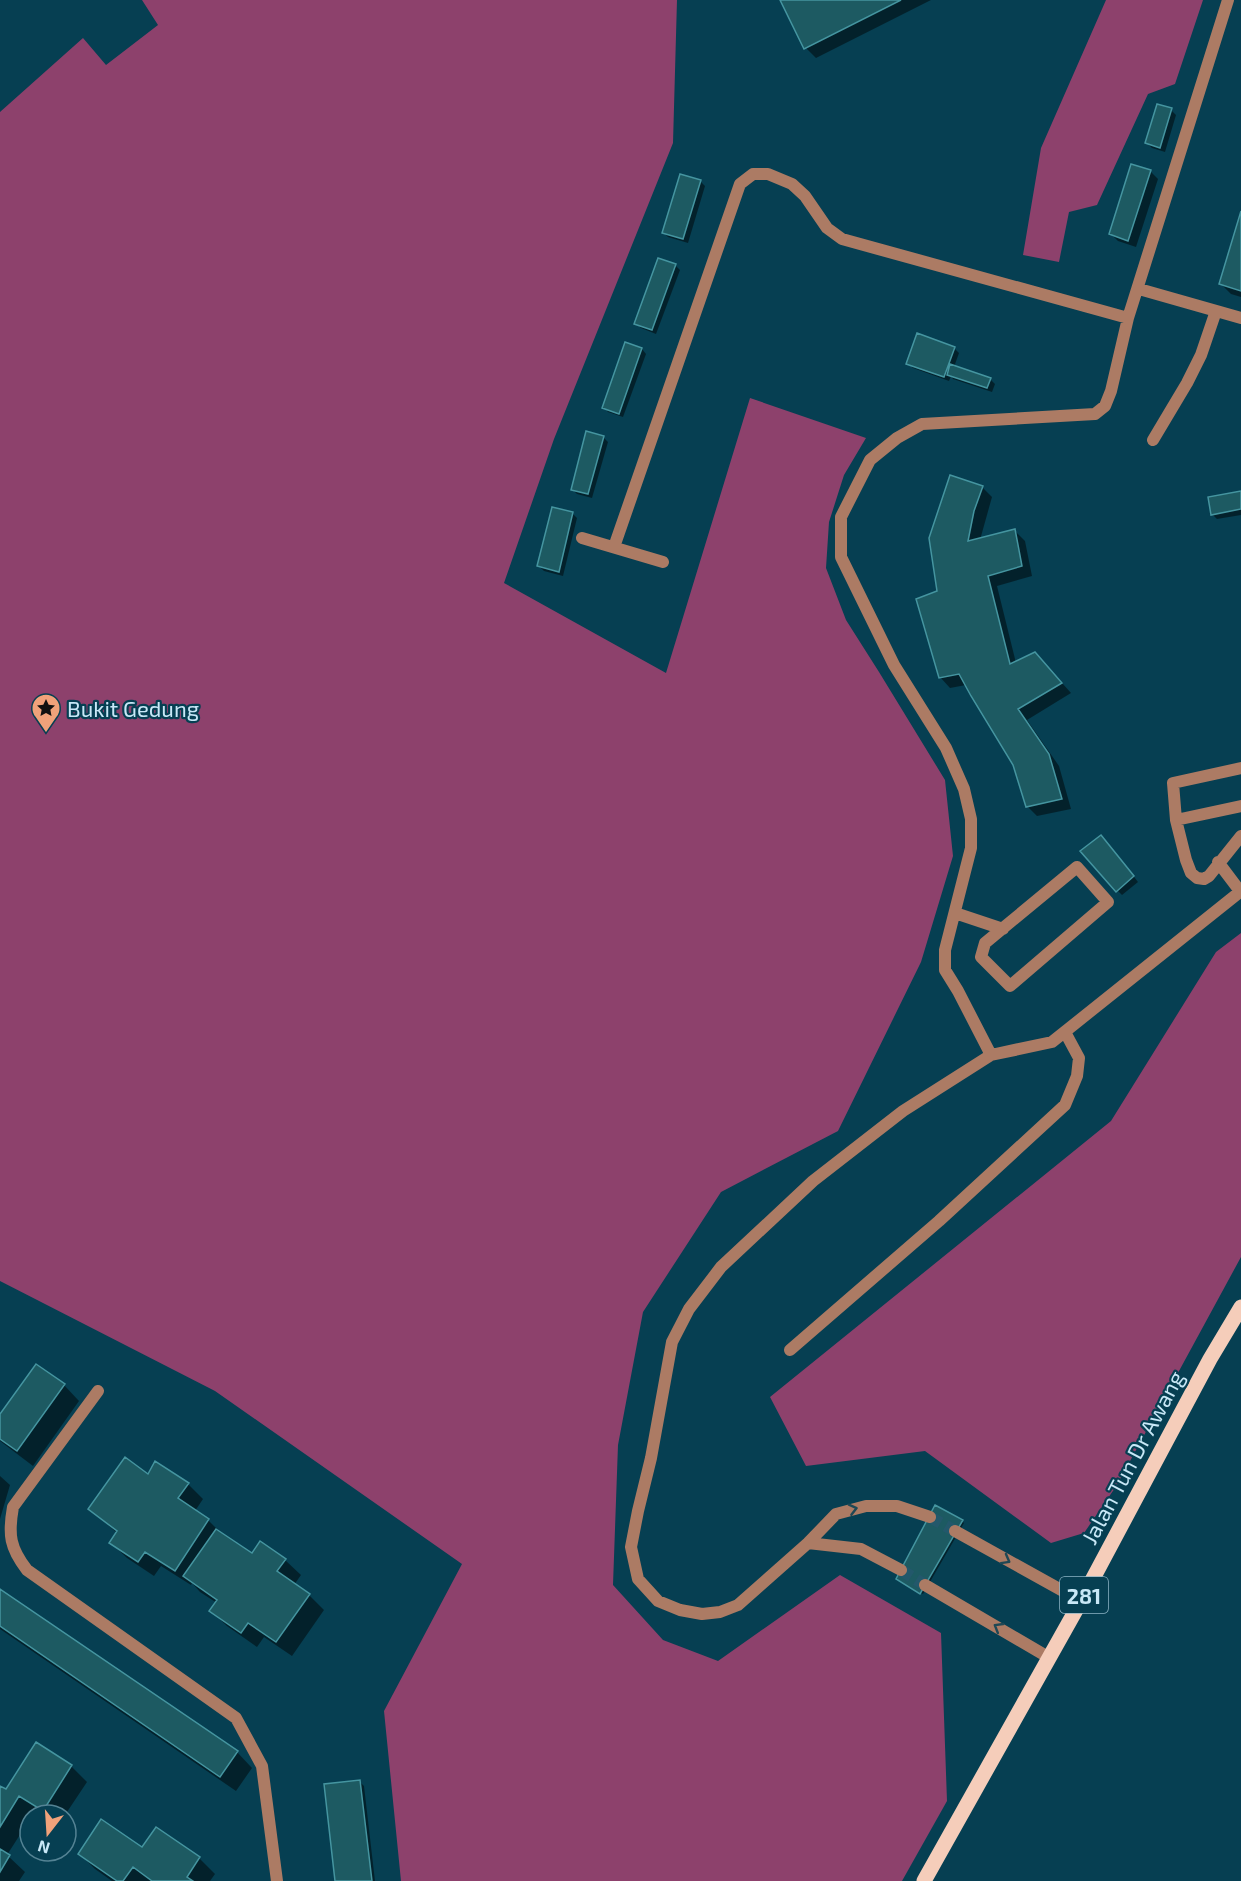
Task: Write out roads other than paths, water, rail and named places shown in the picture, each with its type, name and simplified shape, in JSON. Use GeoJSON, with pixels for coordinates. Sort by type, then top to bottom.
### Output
{"type":"FeatureCollection","features":[{"type":"Feature","properties":{"kind":"main road","name":"Jalan Tun Dr Awang"},"geometry":{"type":"LineString","coordinates":[[924,1881],[1081,1601],[1210,1359],[1241,1306]]}},
{"type":"Feature","properties":{"kind":"street"},"geometry":{"type":"LineString","coordinates":[[991,1055],[945,970],[945,950],[971,848],[971,819],[964,789],[946,747],[894,665],[841,557],[841,517],[870,460],[897,438],[922,424],[1095,414],[1105,406],[1111,391],[1128,318],[1228,0]]}},
{"type":"Feature","properties":{"kind":"street"},"geometry":{"type":"LineString","coordinates":[[614,547],[740,184],[753,174],[768,174],[792,184],[805,196],[826,228],[842,239],[1128,318]]}},
{"type":"Feature","properties":{"kind":"street"},"geometry":{"type":"LineString","coordinates":[[1139,289],[1241,318]]}},
{"type":"Feature","properties":{"kind":"street"},"geometry":{"type":"LineString","coordinates":[[1153,440],[1187,383],[1201,354],[1216,310]]}},
{"type":"Feature","properties":{"kind":"street"},"geometry":{"type":"LineString","coordinates":[[582,538],[663,562]]}},
{"type":"Feature","properties":{"kind":"street"},"geometry":{"type":"LineString","coordinates":[[1241,768],[1173,783],[1176,820],[1191,873],[1197,878],[1204,879],[1241,836]]}},
{"type":"Feature","properties":{"kind":"street"},"geometry":{"type":"LineString","coordinates":[[1176,820],[1241,806]]}},
{"type":"Feature","properties":{"kind":"street"},"geometry":{"type":"LineString","coordinates":[[930,1517],[897,1506],[866,1506],[836,1514],[808,1543],[738,1605],[720,1612],[702,1614],[680,1610],[658,1601],[638,1579],[631,1547],[651,1458],[672,1342],[689,1309],[721,1267],[813,1181],[903,1111],[991,1055],[1052,1042],[1240,891],[1218,862]]}},
{"type":"Feature","properties":{"kind":"street"},"geometry":{"type":"LineString","coordinates":[[1077,867],[1108,902],[1010,986],[981,957],[985,943],[1003,928],[1077,867]]}},
{"type":"Feature","properties":{"kind":"street"},"geometry":{"type":"LineString","coordinates":[[955,913],[1003,928]]}},
{"type":"Feature","properties":{"kind":"street"},"geometry":{"type":"LineString","coordinates":[[790,1350],[939,1221],[1065,1105],[1077,1076],[1079,1058],[1065,1032]]}},
{"type":"Feature","properties":{"kind":"street"},"geometry":{"type":"LineString","coordinates":[[98,1391],[13,1507],[10,1540],[16,1555],[27,1570],[236,1718],[262,1766],[277,1881]]}},
{"type":"Feature","properties":{"kind":"street"},"geometry":{"type":"LineString","coordinates":[[955,1531],[1081,1601]]}},
{"type":"Feature","properties":{"kind":"street"},"geometry":{"type":"LineString","coordinates":[[808,1543],[861,1549],[901,1570]]}},
{"type":"Feature","properties":{"kind":"street"},"geometry":{"type":"LineString","coordinates":[[925,1584],[1048,1657]]}},
{"type":"Feature","properties":{"kind":"tunnel"},"geometry":{"type":"LineString","coordinates":[[930,1517],[955,1531]]}},
{"type":"Feature","properties":{"kind":"tunnel"},"geometry":{"type":"LineString","coordinates":[[901,1570],[925,1585]]}},
{"type":"Feature","properties":{"kind":"place","name":"Bukit Gedung"},"geometry":{"type":"Point","coordinates":[46,734]}}]}
